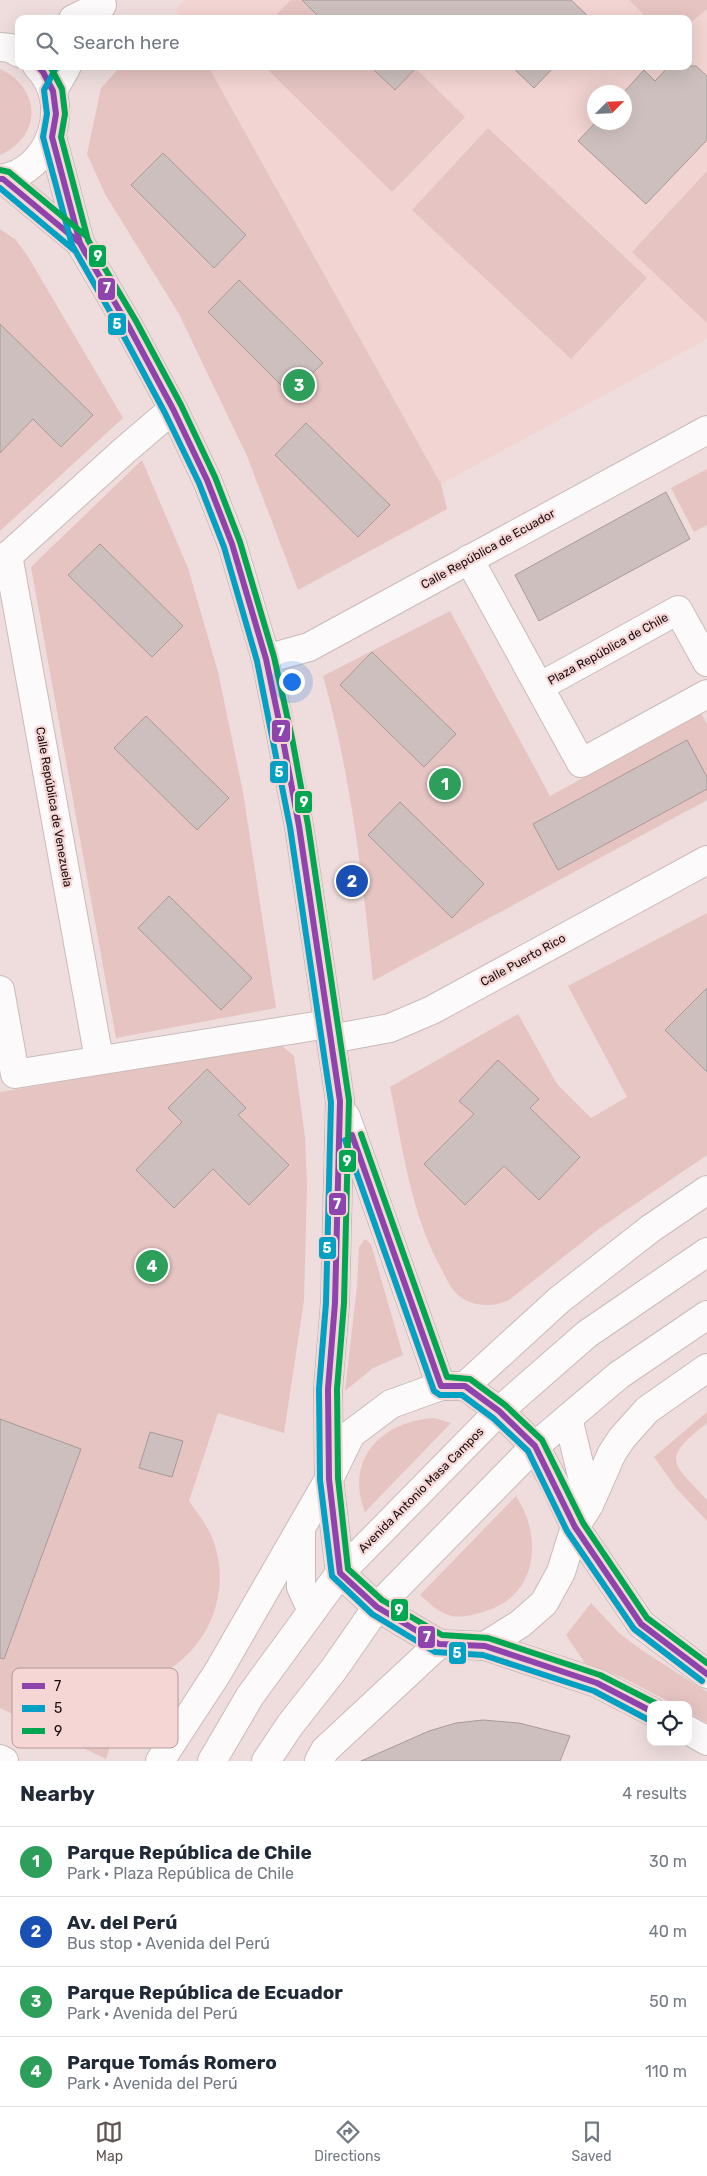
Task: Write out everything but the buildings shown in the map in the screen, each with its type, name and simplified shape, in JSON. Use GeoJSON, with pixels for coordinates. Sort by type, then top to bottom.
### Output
{"type":"FeatureCollection","features":[{"type":"Feature","properties":{"kind":"main road"},"geometry":{"type":"LineString","coordinates":[[83,15],[101,8]]}},
{"type":"Feature","properties":{"kind":"main road"},"geometry":{"type":"LineString","coordinates":[[1,179],[24,171],[40,156],[52,137],[56,114],[53,91],[41,70]]}},
{"type":"Feature","properties":{"kind":"main road"},"geometry":{"type":"LineString","coordinates":[[53,91],[65,70]]}},
{"type":"Feature","properties":{"kind":"main road"},"geometry":{"type":"LineString","coordinates":[[52,137],[80,243],[128,325],[173,409],[207,480],[232,544],[266,658],[299,826],[340,1102],[335,1303],[328,1389],[329,1479],[340,1573],[378,1606],[439,1644],[485,1646],[597,1683],[647,1709]]}},
{"type":"Feature","properties":{"kind":"main road"},"geometry":{"type":"LineString","coordinates":[[1,179],[80,243]]}},
{"type":"Feature","properties":{"kind":"main road","name":"Calle República de Venezuela"},"geometry":{"type":"LineString","coordinates":[[99,1059],[4,559],[124,450],[173,409]]}},
{"type":"Feature","properties":{"kind":"main road","name":"Calle República de Ecuador"},"geometry":{"type":"LineString","coordinates":[[266,658],[309,647],[707,430]]}},
{"type":"Feature","properties":{"kind":"main road","name":"Plaza República de Chile"},"geometry":{"type":"LineString","coordinates":[[469,559],[581,763],[707,694]]}},
{"type":"Feature","properties":{"kind":"main road","name":"Plaza República de Chile"},"geometry":{"type":"LineString","coordinates":[[539,687],[678,610],[707,662]]}},
{"type":"Feature","properties":{"kind":"main road","name":"Calle Puerto Rico"},"geometry":{"type":"LineString","coordinates":[[329,1032],[390,1028],[432,1010],[707,860]]}},
{"type":"Feature","properties":{"kind":"main road"},"geometry":{"type":"LineString","coordinates":[[0,990],[15,1074],[99,1059],[329,1032]]}},
{"type":"Feature","properties":{"kind":"main road"},"geometry":{"type":"LineString","coordinates":[[340,1102],[453,1386],[499,1411],[535,1446],[558,1490],[582,1516],[641,1624],[707,1674]]}},
{"type":"Feature","properties":{"kind":"main road"},"geometry":{"type":"LineString","coordinates":[[178,1733],[218,1672],[329,1479],[351,1434],[391,1404],[453,1386],[650,1229],[707,1190]]}},
{"type":"Feature","properties":{"kind":"main road","name":"Avenida Antonio Masa Campos"},"geometry":{"type":"LineString","coordinates":[[212,1761],[250,1696],[340,1573],[499,1411],[587,1334],[707,1252]]}},
{"type":"Feature","properties":{"kind":"main road"},"geometry":{"type":"LineString","coordinates":[[266,1761],[290,1725],[334,1669],[378,1606],[535,1446],[619,1375],[707,1315]]}},
{"type":"Feature","properties":{"kind":"main road"},"geometry":{"type":"LineString","coordinates":[[485,1646],[520,1624],[544,1602],[561,1572],[582,1516],[612,1453],[622,1438],[647,1410],[707,1368]]}},
{"type":"Feature","properties":{"kind":"main road"},"geometry":{"type":"LineString","coordinates":[[568,1418],[582,1516]]}},
{"type":"Feature","properties":{"kind":"main road"},"geometry":{"type":"LineString","coordinates":[[300,1530],[301,1587],[312,1611]]}},
{"type":"Feature","properties":{"kind":"main road"},"geometry":{"type":"LineString","coordinates":[[319,1761],[325,1750],[439,1644]]}},
{"type":"Feature","properties":{"kind":"main road"},"geometry":{"type":"LineString","coordinates":[[692,1732],[707,1741]]}},
{"type":"Feature","properties":{"kind":"main road"},"geometry":{"type":"LineString","coordinates":[[160,1761],[168,1748]]}},
{"type":"Feature","properties":{"kind":"main road"},"geometry":{"type":"LineString","coordinates":[[0,1759],[4,1761]]}},
{"type":"Feature","properties":{"kind":"shaded area"},"geometry":{"type":"Polygon","coordinates":[[[185,0],[707,0],[707,339],[441,484],[210,70],[692,70],[692,15],[179,15],[176,9],[185,0]]]}},
{"type":"Feature","properties":{"kind":"shaded area"},"geometry":{"type":"Polygon","coordinates":[[[291,0],[302,0],[317,15],[276,15],[291,0]]]}},
{"type":"Feature","properties":{"kind":"shaded area"},"geometry":{"type":"Polygon","coordinates":[[[629,0],[707,0],[707,9],[692,22],[692,15],[644,15],[629,0]]]}},
{"type":"Feature","properties":{"kind":"shaded area"},"geometry":{"type":"Polygon","coordinates":[[[0,69],[14,78],[24,88],[30,100],[32,112],[30,125],[24,136],[14,147],[0,155],[0,69]]]}},
{"type":"Feature","properties":{"kind":"shaded area"},"geometry":{"type":"Polygon","coordinates":[[[117,70],[210,70],[441,484],[447,509],[298,590],[247,456],[179,314],[105,194],[87,154],[101,88],[117,70]]]}},
{"type":"Feature","properties":{"kind":"shaded area"},"geometry":{"type":"Polygon","coordinates":[[[268,70],[374,70],[395,90],[417,70],[465,117],[392,192],[268,70]]]}},
{"type":"Feature","properties":{"kind":"shaded area"},"geometry":{"type":"Polygon","coordinates":[[[488,128],[647,278],[571,359],[412,210],[488,128]]]}},
{"type":"Feature","properties":{"kind":"shaded area"},"geometry":{"type":"Polygon","coordinates":[[[707,171],[707,323],[632,252],[707,171]]]}},
{"type":"Feature","properties":{"kind":"shaded area"},"geometry":{"type":"Polygon","coordinates":[[[0,229],[16,240],[27,255],[123,418],[0,531],[0,229]]]}},
{"type":"Feature","properties":{"kind":"shaded area"},"geometry":{"type":"Polygon","coordinates":[[[142,460],[188,568],[218,672],[243,792],[276,1008],[116,1038],[31,567],[142,460]]]}},
{"type":"Feature","properties":{"kind":"shaded area"},"geometry":{"type":"Polygon","coordinates":[[[707,469],[707,525],[694,532],[671,488],[707,469]]]}},
{"type":"Feature","properties":{"kind":"shaded area"},"geometry":{"type":"Polygon","coordinates":[[[450,611],[550,796],[701,713],[707,724],[707,800],[373,981],[355,827],[333,713],[323,676],[450,611]]]}},
{"type":"Feature","properties":{"kind":"shaded area"},"geometry":{"type":"Polygon","coordinates":[[[707,913],[707,1155],[600,1228],[509,1300],[502,1303],[481,1305],[462,1298],[448,1282],[431,1249],[415,1204],[390,1087],[518,1014],[557,1084],[591,1118],[627,1097],[568,986],[707,913]]]}},
{"type":"Feature","properties":{"kind":"shaded area"},"geometry":{"type":"Polygon","coordinates":[[[281,1045],[294,1056],[305,1137],[307,1185],[304,1300],[284,1433],[218,1413],[189,1501],[210,1533],[216,1550],[219,1568],[217,1603],[203,1636],[192,1650],[170,1668],[12,1668],[12,1714],[0,1708],[0,1092],[281,1045]]]}},
{"type":"Feature","properties":{"kind":"shaded area"},"geometry":{"type":"Polygon","coordinates":[[[365,1239],[371,1244],[403,1355],[373,1368],[345,1391],[357,1286],[359,1247],[365,1239]]]}},
{"type":"Feature","properties":{"kind":"shaded area"},"geometry":{"type":"Polygon","coordinates":[[[707,1412],[707,1423],[682,1445],[677,1454],[676,1461],[679,1469],[707,1500],[707,1521],[676,1488],[654,1457],[707,1412]]]}},
{"type":"Feature","properties":{"kind":"shaded area"},"geometry":{"type":"Polygon","coordinates":[[[434,1418],[451,1423],[365,1512],[360,1493],[360,1475],[364,1460],[372,1446],[398,1426],[434,1418]]]}},
{"type":"Feature","properties":{"kind":"shaded area"},"geometry":{"type":"Polygon","coordinates":[[[516,1496],[525,1512],[532,1546],[531,1563],[525,1578],[516,1592],[503,1603],[486,1611],[469,1615],[452,1616],[434,1607],[420,1595],[516,1496]]]}},
{"type":"Feature","properties":{"kind":"shaded area"},"geometry":{"type":"Polygon","coordinates":[[[591,1603],[619,1633],[643,1651],[707,1692],[707,1723],[692,1714],[692,1701],[668,1701],[623,1678],[585,1663],[566,1635],[591,1603]]]}},
{"type":"Feature","properties":{"kind":"shaded area"},"geometry":{"type":"Polygon","coordinates":[[[83,1748],[109,1748],[106,1759],[83,1748]]]}},
{"type":"Feature","properties":{"kind":"transit line","name":"7"},"geometry":{"type":"LineString","coordinates":[[41,70],[53,91],[56,114],[52,137],[80,243],[128,325],[173,409],[207,480],[232,544],[266,659],[283,740],[299,826],[340,1101],[335,1303],[328,1389],[329,1479],[340,1573],[377,1607],[439,1644],[485,1646],[597,1683],[647,1709]]}},
{"type":"Feature","properties":{"kind":"transit line","name":"9"},"geometry":{"type":"LineString","coordinates":[[52,70],[62,89],[65,114],[61,137],[88,240],[136,321],[181,405],[215,477],[240,542],[274,657],[292,738],[308,825],[349,1100],[344,1303],[337,1389],[338,1478],[348,1569],[382,1600],[442,1635],[488,1638],[600,1675],[651,1701]]}},
{"type":"Feature","properties":{"kind":"transit line","name":"5"},"geometry":{"type":"LineString","coordinates":[[55,70],[44,90],[47,114],[43,137],[72,245],[165,413],[199,483],[224,547],[257,661],[290,827],[331,1102],[326,1303],[319,1389],[320,1480],[332,1576],[372,1614],[435,1652],[483,1655],[594,1691],[647,1719]]}},
{"type":"Feature","properties":{"kind":"transit line","name":"9"},"geometry":{"type":"LineString","coordinates":[[0,170],[9,172],[86,236]]}},
{"type":"Feature","properties":{"kind":"transit line","name":"7"},"geometry":{"type":"LineString","coordinates":[[0,179],[3,179],[80,243],[86,254]]}},
{"type":"Feature","properties":{"kind":"transit line","name":"5"},"geometry":{"type":"LineString","coordinates":[[0,188],[74,250]]}},
{"type":"Feature","properties":{"kind":"transit line","name":"9"},"geometry":{"type":"LineString","coordinates":[[361,1134],[447,1377],[470,1379],[505,1405],[542,1440],[583,1523],[647,1618],[707,1663]]}},
{"type":"Feature","properties":{"kind":"transit line","name":"7"},"geometry":{"type":"LineString","coordinates":[[352,1135],[441,1386],[465,1386],[499,1411],[535,1446],[575,1527],[641,1624],[707,1674]]}},
{"type":"Feature","properties":{"kind":"transit line","name":"5"},"geometry":{"type":"LineString","coordinates":[[345,1140],[434,1391],[440,1395],[462,1395],[493,1418],[528,1451],[567,1531],[634,1629],[702,1681]]}},
{"type":"Feature","properties":{"kind":"place","name":"Parque República de Ecuador"},"geometry":{"type":"Point","coordinates":[299,385]}},
{"type":"Feature","properties":{"kind":"place","name":"Parque República de Chile"},"geometry":{"type":"Point","coordinates":[445,784]}},
{"type":"Feature","properties":{"kind":"place","name":"Av. del Perú"},"geometry":{"type":"Point","coordinates":[352,881]}},
{"type":"Feature","properties":{"kind":"place","name":"Parque Tomás Romero"},"geometry":{"type":"Point","coordinates":[152,1266]}}]}
